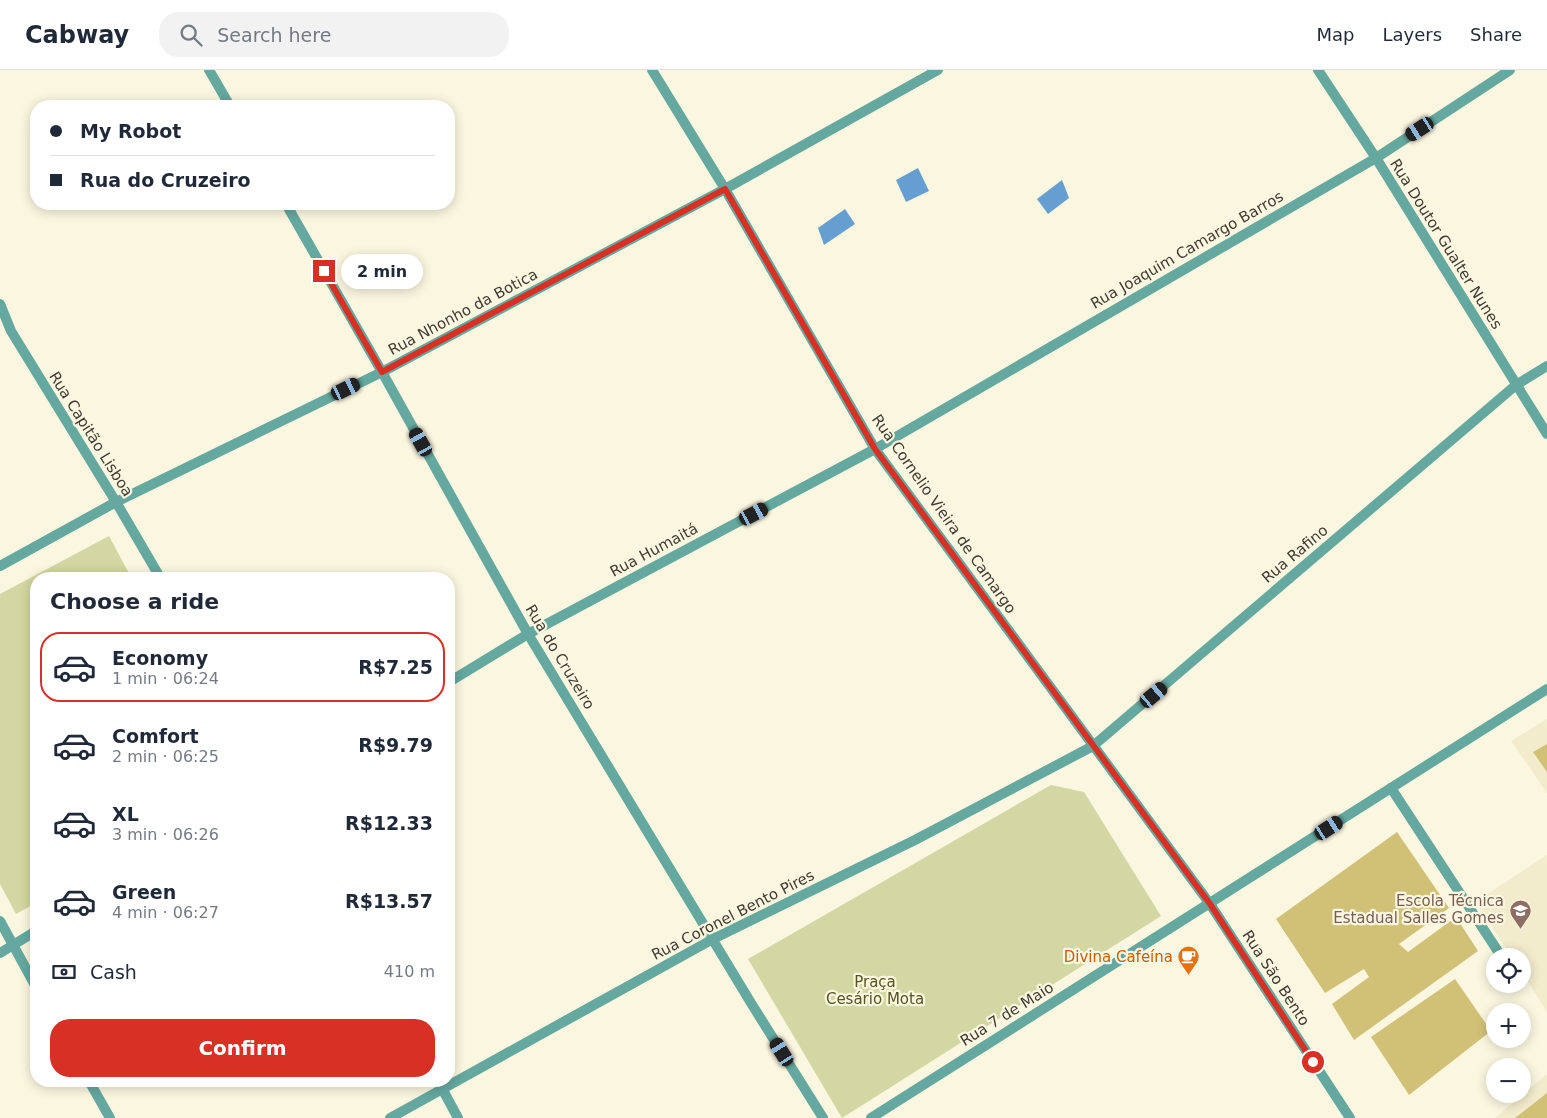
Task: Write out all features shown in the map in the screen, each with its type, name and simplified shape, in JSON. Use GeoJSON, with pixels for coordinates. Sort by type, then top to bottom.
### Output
{"type":"FeatureCollection","features":[{"type":"Feature","properties":{"kind":"street"},"geometry":{"type":"LineString","coordinates":[[209,70],[226,100]]}},
{"type":"Feature","properties":{"kind":"street","name":"Rua Cornelio Vieira de Camargo"},"geometry":{"type":"LineString","coordinates":[[652,70],[725,189],[875,449],[1210,904]]}},
{"type":"Feature","properties":{"kind":"street","name":"Rua Nhonho da Botica"},"geometry":{"type":"LineString","coordinates":[[0,566],[116,502],[382,372],[725,189],[938,70]]}},
{"type":"Feature","properties":{"kind":"street","name":"Rua Doutor Gualter Nunes"},"geometry":{"type":"LineString","coordinates":[[1318,70],[1376,158],[1547,434]]}},
{"type":"Feature","properties":{"kind":"street","name":"Rua Joaquim Camargo Barros"},"geometry":{"type":"LineString","coordinates":[[875,449],[1376,158],[1510,70]]}},
{"type":"Feature","properties":{"kind":"street","name":"Rua do Cruzeiro"},"geometry":{"type":"LineString","coordinates":[[289,210],[528,634],[751,1003],[823,1118]]}},
{"type":"Feature","properties":{"kind":"street","name":"Rua Capitão Lisboa"},"geometry":{"type":"LineString","coordinates":[[0,304],[11,331],[157,572]]}},
{"type":"Feature","properties":{"kind":"street","name":"Rua Rafino"},"geometry":{"type":"LineString","coordinates":[[1093,746],[1516,385],[1547,366]]}},
{"type":"Feature","properties":{"kind":"street","name":"Rua Humaitá"},"geometry":{"type":"LineString","coordinates":[[455,678],[528,634],[875,449]]}},
{"type":"Feature","properties":{"kind":"street","name":"Rua 7 de Maio"},"geometry":{"type":"LineString","coordinates":[[871,1118],[1547,689]]}},
{"type":"Feature","properties":{"kind":"street","name":"Rua Coronel Bento Pires"},"geometry":{"type":"LineString","coordinates":[[455,1078],[713,939],[915,840],[1093,746]]}},
{"type":"Feature","properties":{"kind":"street"},"geometry":{"type":"LineString","coordinates":[[1391,788],[1496,948]]}},
{"type":"Feature","properties":{"kind":"street","name":"Rua São Bento"},"geometry":{"type":"LineString","coordinates":[[1210,904],[1350,1118]]}},
{"type":"Feature","properties":{"kind":"street"},"geometry":{"type":"LineString","coordinates":[[0,921],[30,976]]}},
{"type":"Feature","properties":{"kind":"street"},"geometry":{"type":"LineString","coordinates":[[0,953],[30,935]]}},
{"type":"Feature","properties":{"kind":"street"},"geometry":{"type":"LineString","coordinates":[[92,1087],[110,1118]]}},
{"type":"Feature","properties":{"kind":"street","name":"Rua Coronel Bento Pires"},"geometry":{"type":"LineString","coordinates":[[390,1118],[438,1087]]}},
{"type":"Feature","properties":{"kind":"street"},"geometry":{"type":"LineString","coordinates":[[441,1087],[458,1118]]}},
{"type":"Feature","properties":{"kind":"shaded area"},"geometry":{"type":"Polygon","coordinates":[[[1547,719],[1547,793],[1511,741],[1547,719]]]}},
{"type":"Feature","properties":{"kind":"shaded area","name":"Escola Técnica Estadual Salles Gomes"},"geometry":{"type":"Polygon","coordinates":[[[1547,855],[1547,1012],[1531,987],[1531,948],[1506,948],[1475,902],[1547,855]]]}},
{"type":"Feature","properties":{"kind":"shaded area"},"geometry":{"type":"Polygon","coordinates":[[[1547,1074],[1547,1118],[1495,1118],[1513,1103],[1531,1103],[1531,1088],[1547,1074]]]}},
{"type":"Feature","properties":{"kind":"green space"},"geometry":{"type":"Polygon","coordinates":[[[109,536],[128,572],[41,572],[109,536]]]}},
{"type":"Feature","properties":{"kind":"green space"},"geometry":{"type":"Polygon","coordinates":[[[30,578],[30,906],[16,914],[0,884],[0,594],[30,578]]]}},
{"type":"Feature","properties":{"kind":"green space","name":"Praça Cesário Mota"},"geometry":{"type":"Polygon","coordinates":[[[1051,785],[1084,792],[1161,916],[842,1118],[748,959],[1051,785]]]}},
{"type":"Feature","properties":{"kind":"water"},"geometry":{"type":"Polygon","coordinates":[[[918,168],[929,191],[906,202],[896,180],[918,168]]]}},
{"type":"Feature","properties":{"kind":"water"},"geometry":{"type":"Polygon","coordinates":[[[1062,180],[1069,198],[1048,214],[1037,199],[1062,180]]]}},
{"type":"Feature","properties":{"kind":"water"},"geometry":{"type":"Polygon","coordinates":[[[845,209],[855,224],[824,245],[818,228],[845,209]]]}},
{"type":"Feature","properties":{"kind":"building"},"geometry":{"type":"Polygon","coordinates":[[[1547,744],[1547,772],[1533,752],[1547,744]]]}},
{"type":"Feature","properties":{"kind":"building"},"geometry":{"type":"Polygon","coordinates":[[[1397,832],[1449,908],[1399,944],[1408,952],[1456,917],[1478,951],[1354,1040],[1332,1004],[1369,977],[1364,969],[1325,993],[1276,919],[1397,832]]]}},
{"type":"Feature","properties":{"kind":"building"},"geometry":{"type":"Polygon","coordinates":[[[1455,979],[1486,1024],[1486,1035],[1409,1095],[1371,1037],[1455,979]]]}},
{"type":"Feature","properties":{"kind":"building"},"geometry":{"type":"Polygon","coordinates":[[[1547,1093],[1547,1118],[1515,1118],[1547,1093]]]}},
{"type":"Feature","properties":{"kind":"place","name":"Escola Técnica Estadual Salles Gomes"},"geometry":{"type":"Point","coordinates":[1520,929]}},
{"type":"Feature","properties":{"kind":"place","name":"Divina Cafeína"},"geometry":{"type":"Point","coordinates":[1189,976]}},
{"type":"Feature","properties":{"kind":"route"},"geometry":{"type":"LineString","coordinates":[[324,271],[382,372],[725,189],[875,449],[1210,904],[1313,1062]]}}]}
